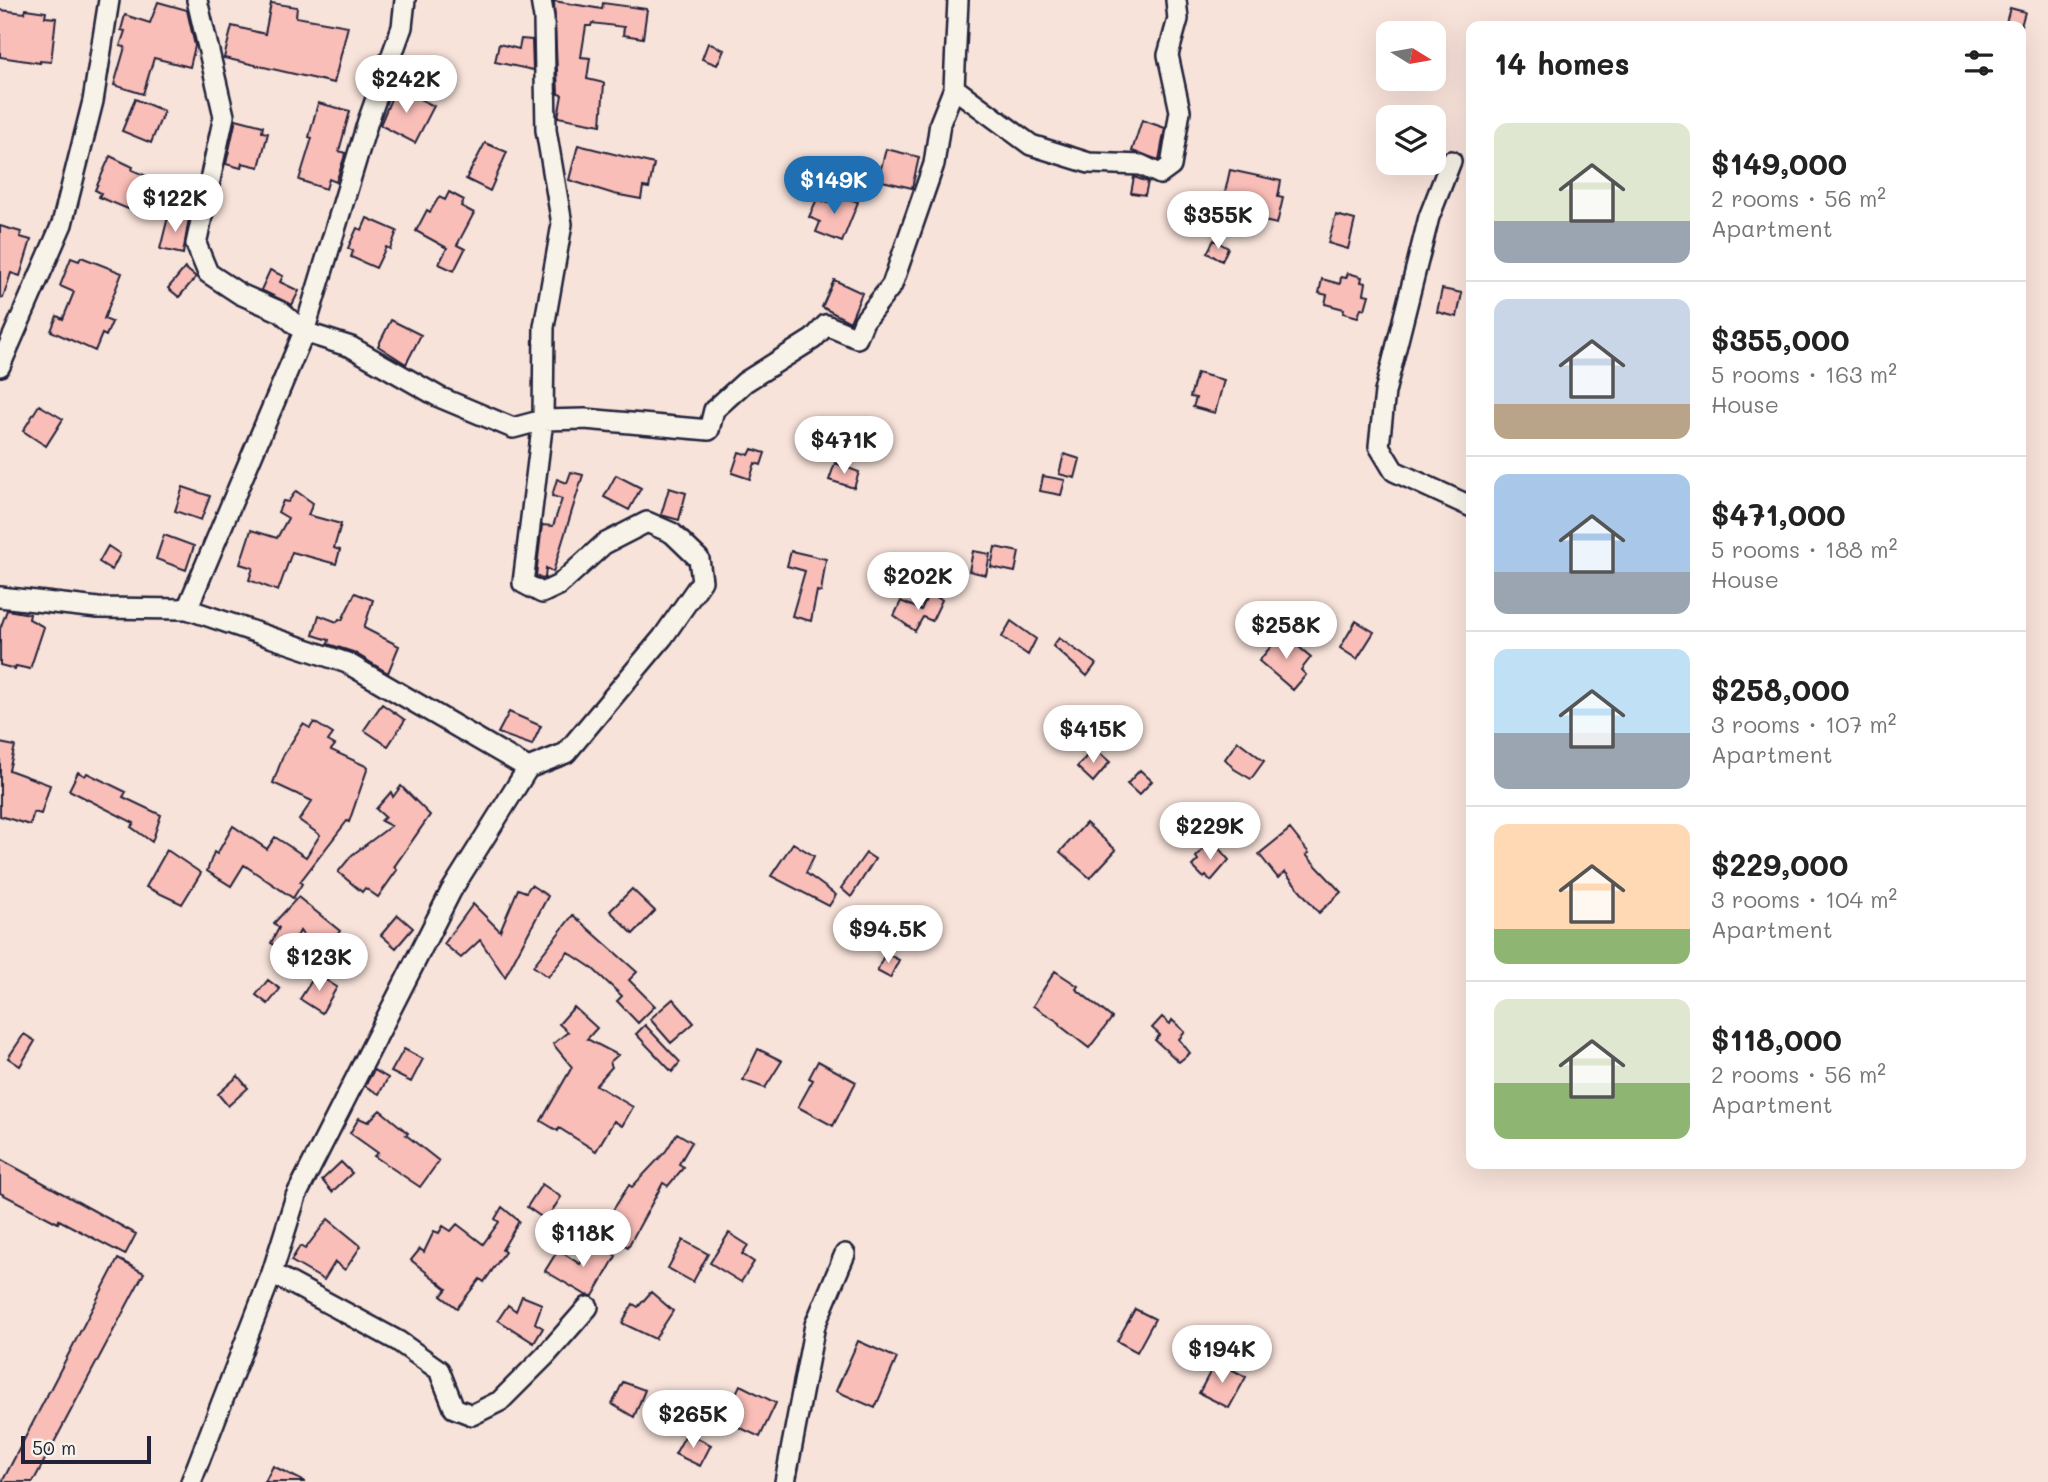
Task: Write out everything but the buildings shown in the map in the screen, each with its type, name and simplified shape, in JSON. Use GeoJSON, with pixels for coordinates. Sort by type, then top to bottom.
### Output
{"type":"FeatureCollection","features":[{"type":"Feature","properties":{"kind":"street"},"geometry":{"type":"LineString","coordinates":[[0,366],[62,224],[93,101],[109,0]]}},
{"type":"Feature","properties":{"kind":"street"},"geometry":{"type":"LineString","coordinates":[[197,0],[224,116],[196,244],[208,274],[240,294],[281,312],[303,332],[351,347],[439,397],[513,428],[542,421],[585,419],[709,430],[714,410],[745,383],[813,339],[826,325],[857,338],[864,321],[892,285],[934,164],[940,123],[954,88],[958,0]]}},
{"type":"Feature","properties":{"kind":"street"},"geometry":{"type":"LineString","coordinates":[[187,609],[303,332],[368,121],[402,27],[405,0]]}},
{"type":"Feature","properties":{"kind":"street"},"geometry":{"type":"LineString","coordinates":[[191,1482],[272,1273],[296,1196],[451,891],[528,768],[566,753],[663,637],[702,581],[699,559],[672,533],[647,522],[604,544],[559,585],[542,593],[523,583],[542,421],[544,327],[562,224],[546,130],[544,18],[541,0]]}},
{"type":"Feature","properties":{"kind":"street"},"geometry":{"type":"LineString","coordinates":[[954,88],[1031,145],[1089,163],[1140,165],[1160,174],[1171,166],[1180,111],[1168,55],[1178,19],[1176,0]]}},
{"type":"Feature","properties":{"kind":"street"},"geometry":{"type":"LineString","coordinates":[[1451,161],[1429,217],[1385,392],[1379,446],[1394,471],[1466,504]]}},
{"type":"Feature","properties":{"kind":"street"},"geometry":{"type":"LineString","coordinates":[[0,597],[98,608],[187,609],[348,663],[528,768]]}},
{"type":"Feature","properties":{"kind":"street"},"geometry":{"type":"LineString","coordinates":[[785,1482],[815,1325],[845,1254]]}},
{"type":"Feature","properties":{"kind":"street"},"geometry":{"type":"LineString","coordinates":[[272,1273],[398,1341],[439,1370],[454,1408],[472,1415],[500,1401],[588,1307]]}}]}
